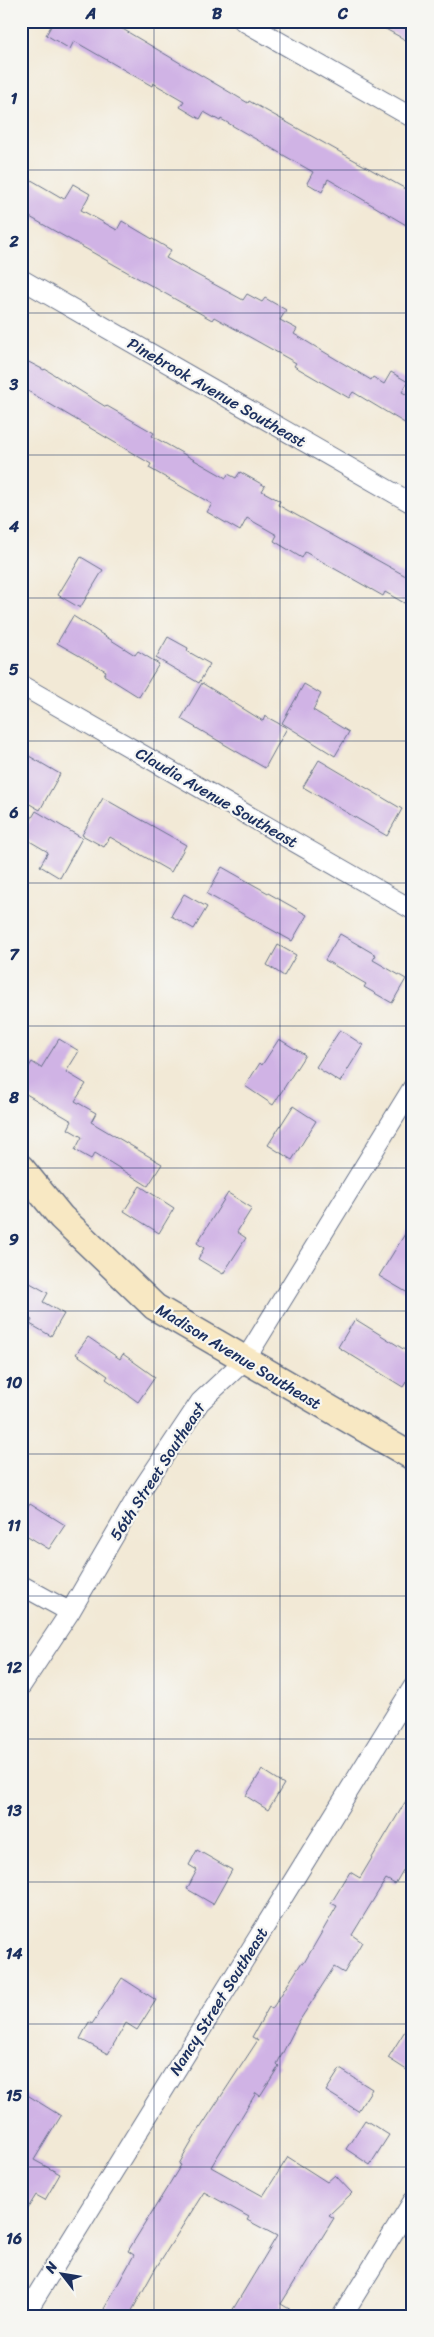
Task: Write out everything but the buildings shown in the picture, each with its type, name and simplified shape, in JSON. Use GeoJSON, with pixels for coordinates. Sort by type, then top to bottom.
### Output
{"type":"FeatureCollection","features":[{"type":"Feature","properties":{"kind":"street"},"geometry":{"type":"LineString","coordinates":[[244,21],[413,118]]}},
{"type":"Feature","properties":{"kind":"street","name":"Pinebrook Avenue Southeast"},"geometry":{"type":"LineString","coordinates":[[21,279],[413,504]]}},
{"type":"Feature","properties":{"kind":"street","name":"Claudia Avenue Southeast"},"geometry":{"type":"LineString","coordinates":[[21,685],[413,910]]}},
{"type":"Feature","properties":{"kind":"street","name":"56th Street Southeast"},"geometry":{"type":"LineString","coordinates":[[21,1686],[70,1612],[138,1495],[200,1402],[245,1360],[413,1087]]}},
{"type":"Feature","properties":{"kind":"street","name":"Madison Avenue Southeast"},"geometry":{"type":"LineString","coordinates":[[21,1168],[61,1218],[155,1307],[413,1457]]}},
{"type":"Feature","properties":{"kind":"street"},"geometry":{"type":"LineString","coordinates":[[21,1585],[70,1612]]}},
{"type":"Feature","properties":{"kind":"street","name":"Nancy Street Southeast"},"geometry":{"type":"LineString","coordinates":[[24,2316],[413,1687]]}},
{"type":"Feature","properties":{"kind":"street"},"geometry":{"type":"LineString","coordinates":[[342,2316],[413,2201]]}}]}
